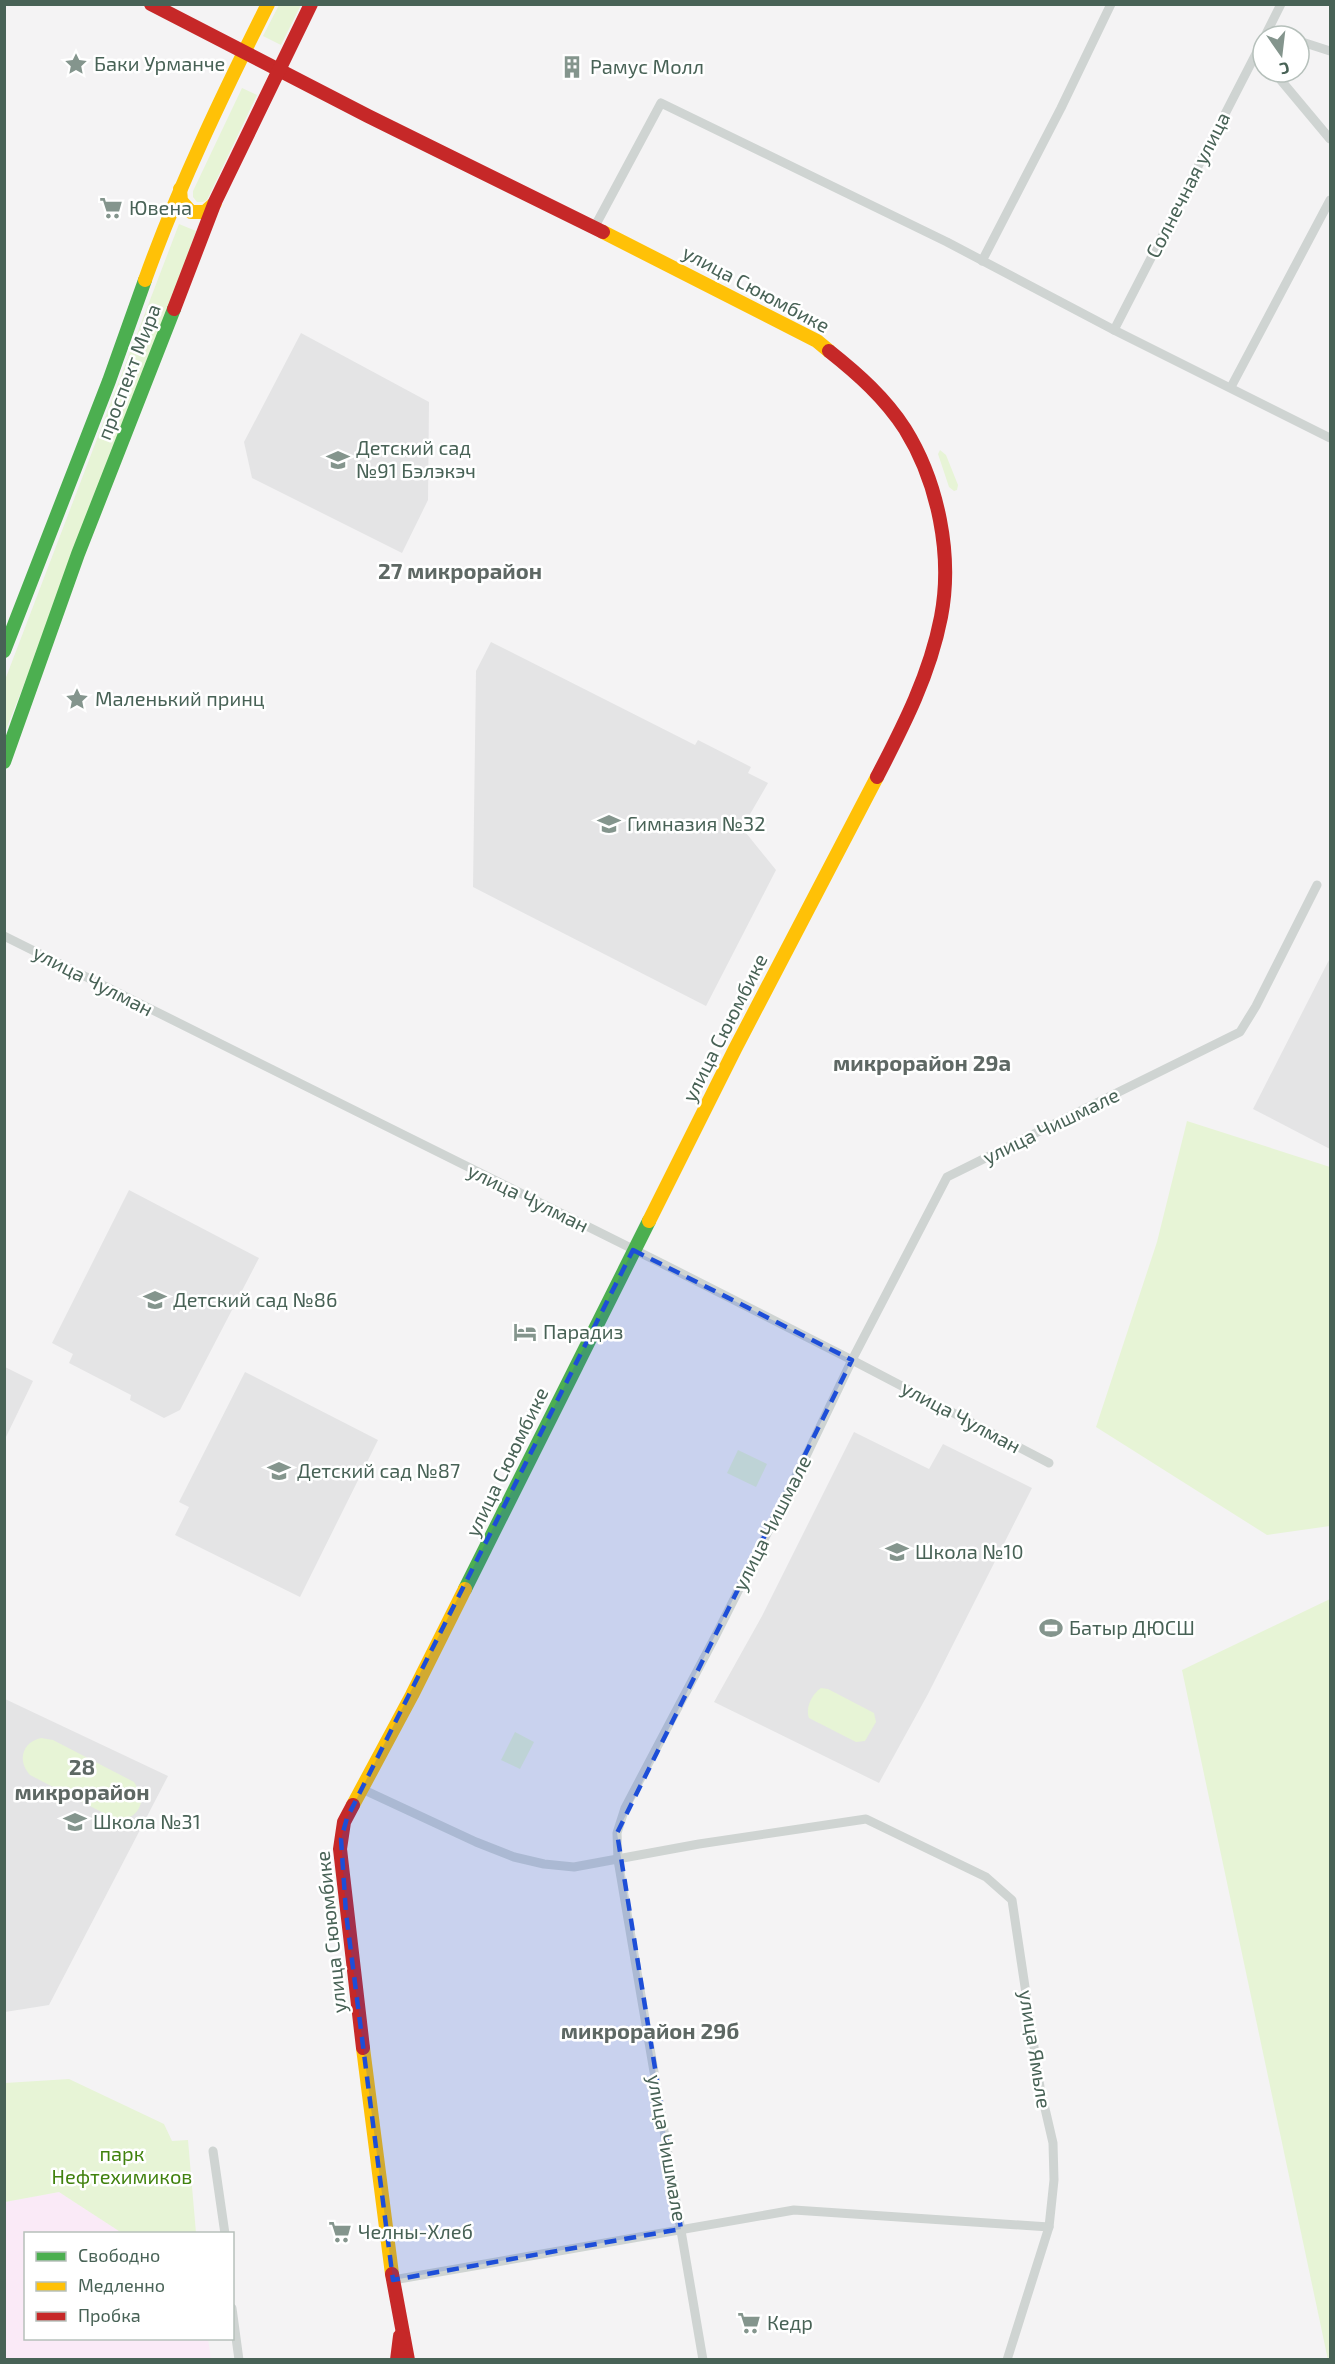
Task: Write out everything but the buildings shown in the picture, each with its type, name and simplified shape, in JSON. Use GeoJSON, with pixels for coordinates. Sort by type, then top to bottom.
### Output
{"type":"FeatureCollection","features":[{"type":"Feature","properties":{"kind":"street","name":"улица Сююмбике"},"geometry":{"type":"LineString","coordinates":[[152,4],[279,70],[657,258],[816,341],[858,374],[896,416],[914,445],[936,503],[946,570],[940,617],[929,663],[912,709],[735,1049],[412,1695],[344,1822],[340,1849],[346,1913],[393,2280],[408,2360]]}},
{"type":"Feature","properties":{"kind":"street","name":"проспект Мира"},"geometry":{"type":"LineString","coordinates":[[4,651],[109,381],[163,229],[244,51],[268,4]]}},
{"type":"Feature","properties":{"kind":"street","name":"проспект Мира"},"geometry":{"type":"LineString","coordinates":[[4,762],[78,554],[215,202],[311,4]]}},
{"type":"Feature","properties":{"kind":"street"},"geometry":{"type":"LineString","coordinates":[[982,261],[1061,108],[1111,4]]}},
{"type":"Feature","properties":{"kind":"street","name":"Солнечная улица"},"geometry":{"type":"LineString","coordinates":[[1271,24],[1281,4]]}},
{"type":"Feature","properties":{"kind":"street"},"geometry":{"type":"LineString","coordinates":[[1311,45],[1330,51]]}},
{"type":"Feature","properties":{"kind":"street","name":"Солнечная улица"},"geometry":{"type":"LineString","coordinates":[[1114,330],[1251,73]]}},
{"type":"Feature","properties":{"kind":"street"},"geometry":{"type":"LineString","coordinates":[[1284,84],[1330,139]]}},
{"type":"Feature","properties":{"kind":"street"},"geometry":{"type":"LineString","coordinates":[[594,228],[661,103],[947,242],[1114,330],[1330,438]]}},
{"type":"Feature","properties":{"kind":"street"},"geometry":{"type":"LineString","coordinates":[[181,187],[181,201],[191,212],[205,212],[215,202]]}},
{"type":"Feature","properties":{"kind":"street"},"geometry":{"type":"LineString","coordinates":[[1232,387],[1330,200]]}},
{"type":"Feature","properties":{"kind":"street","name":"улица Чишмале"},"geometry":{"type":"LineString","coordinates":[[703,2360],[618,1860],[617,1833],[626,1808],[947,1177],[1240,1032],[1256,1006],[1317,885]]}},
{"type":"Feature","properties":{"kind":"street","name":"улица Чулман"},"geometry":{"type":"LineString","coordinates":[[4,936],[852,1360],[1049,1463]]}},
{"type":"Feature","properties":{"kind":"street"},"geometry":{"type":"LineString","coordinates":[[362,1788],[476,1842],[514,1857],[544,1864],[574,1867],[618,1860]]}},
{"type":"Feature","properties":{"kind":"street","name":"улица Ямьле"},"geometry":{"type":"LineString","coordinates":[[618,1860],[746,1836],[866,1819],[986,1877],[1011,1900],[1040,2087],[1053,2143],[1054,2180],[1049,2227],[1007,2360]]}},
{"type":"Feature","properties":{"kind":"street"},"geometry":{"type":"LineString","coordinates":[[213,2151],[225,2232]]}},
{"type":"Feature","properties":{"kind":"street"},"geometry":{"type":"LineString","coordinates":[[393,2280],[794,2210],[1049,2227]]}},
{"type":"Feature","properties":{"kind":"street"},"geometry":{"type":"LineString","coordinates":[[234,2323],[239,2360]]}},
{"type":"Feature","properties":{"kind":"street"},"geometry":{"type":"LineString","coordinates":[[397,2360],[401,2325]]}},
{"type":"Feature","properties":{"kind":"highlighted area"},"geometry":{"type":"Polygon","coordinates":[[[633,1250],[852,1360],[617,1833],[681,2229],[393,2280],[346,1913],[341,1839],[347,1818],[633,1250]]]}},
{"type":"Feature","properties":{"kind":"shaded area","name":"Детский сад №91 Бэлэкэч"},"geometry":{"type":"Polygon","coordinates":[[[301,333],[429,402],[428,500],[402,553],[252,478],[244,442],[301,333]]]}},
{"type":"Feature","properties":{"kind":"shaded area","name":"Гимназия №32"},"geometry":{"type":"Polygon","coordinates":[[[491,642],[695,745],[698,740],[751,767],[748,773],[768,783],[742,828],[776,870],[706,1006],[473,887],[476,671],[491,642]]]}},
{"type":"Feature","properties":{"kind":"shaded area"},"geometry":{"type":"Polygon","coordinates":[[[1330,958],[1330,1149],[1253,1109],[1330,958]]]}},
{"type":"Feature","properties":{"kind":"shaded area","name":"Детский сад №86"},"geometry":{"type":"Polygon","coordinates":[[[129,1190],[259,1258],[180,1410],[164,1418],[130,1400],[131,1395],[69,1363],[73,1354],[52,1343],[129,1190]]]}},
{"type":"Feature","properties":{"kind":"shaded area"},"geometry":{"type":"Polygon","coordinates":[[[5,1367],[33,1381],[5,1439],[5,1367]]]}},
{"type":"Feature","properties":{"kind":"shaded area","name":"Детский сад №87"},"geometry":{"type":"Polygon","coordinates":[[[245,1372],[378,1440],[300,1597],[175,1535],[189,1507],[179,1502],[245,1372]]]}},
{"type":"Feature","properties":{"kind":"shaded area","name":"Школа №10"},"geometry":{"type":"Polygon","coordinates":[[[854,1432],[929,1469],[943,1444],[1032,1488],[928,1694],[879,1783],[714,1702],[762,1616],[854,1432]]]}},
{"type":"Feature","properties":{"kind":"shaded area","name":"Школа №31"},"geometry":{"type":"Polygon","coordinates":[[[5,1699],[168,1776],[49,2005],[5,2012],[5,1699]]]}},
{"type":"Feature","properties":{"kind":"shaded area"},"geometry":{"type":"Polygon","coordinates":[[[59,2192],[120,2232],[24,2232],[24,2340],[208,2340],[211,2359],[5,2360],[5,2202],[59,2192]]]}},
{"type":"Feature","properties":{"kind":"green space"},"geometry":{"type":"Polygon","coordinates":[[[279,5],[301,5],[281,45],[263,36],[279,5]]]}},
{"type":"Feature","properties":{"kind":"green space"},"geometry":{"type":"Polygon","coordinates":[[[242,88],[257,95],[207,200],[197,202],[193,197],[193,191],[242,88]]]}},
{"type":"Feature","properties":{"kind":"green space"},"geometry":{"type":"Polygon","coordinates":[[[179,224],[196,231],[136,404],[5,732],[5,680],[179,224]]]}},
{"type":"Feature","properties":{"kind":"green space"},"geometry":{"type":"Polygon","coordinates":[[[940,450],[946,455],[958,485],[957,490],[954,491],[949,487],[938,454],[940,450]]]}},
{"type":"Feature","properties":{"kind":"green space"},"geometry":{"type":"Polygon","coordinates":[[[1187,1121],[1330,1167],[1330,1526],[1267,1535],[1096,1427],[1157,1242],[1187,1121]]]}},
{"type":"Feature","properties":{"kind":"green space"},"geometry":{"type":"Polygon","coordinates":[[[738,1450],[767,1464],[756,1487],[727,1473],[738,1450]]]}},
{"type":"Feature","properties":{"kind":"green space"},"geometry":{"type":"Polygon","coordinates":[[[1330,1599],[1330,2359],[1328,2360],[1182,1670],[1330,1599]]]}},
{"type":"Feature","properties":{"kind":"green space"},"geometry":{"type":"Polygon","coordinates":[[[821,1688],[828,1689],[874,1713],[876,1722],[865,1741],[856,1742],[809,1718],[810,1702],[821,1688]]]}},
{"type":"Feature","properties":{"kind":"green space"},"geometry":{"type":"Polygon","coordinates":[[[515,1732],[534,1742],[520,1769],[501,1760],[515,1732]]]}},
{"type":"Feature","properties":{"kind":"green space"},"geometry":{"type":"Polygon","coordinates":[[[41,1738],[53,1740],[134,1782],[142,1796],[140,1807],[126,1819],[115,1819],[30,1775],[24,1764],[24,1753],[29,1744],[41,1738]]]}},
{"type":"Feature","properties":{"kind":"green space","name":"парк Нефтехимиков"},"geometry":{"type":"Polygon","coordinates":[[[69,2079],[164,2124],[172,2141],[188,2140],[196,2232],[120,2232],[59,2192],[5,2202],[5,2083],[69,2079]]]}},
{"type":"Feature","properties":{"kind":"traffic: fast"},"geometry":{"type":"LineString","coordinates":[[4,651],[109,381],[145,280]]}},
{"type":"Feature","properties":{"kind":"traffic: fast"},"geometry":{"type":"LineString","coordinates":[[4,762],[78,554],[174,309]]}},
{"type":"Feature","properties":{"kind":"traffic: fast"},"geometry":{"type":"LineString","coordinates":[[465,1589],[649,1221]]}},
{"type":"Feature","properties":{"kind":"traffic: slow"},"geometry":{"type":"LineString","coordinates":[[145,280],[202,140],[268,4]]}},
{"type":"Feature","properties":{"kind":"traffic: slow"},"geometry":{"type":"LineString","coordinates":[[180,189],[181,201],[191,212],[205,212],[215,203]]}},
{"type":"Feature","properties":{"kind":"traffic: slow"},"geometry":{"type":"LineString","coordinates":[[603,232],[817,341],[829,351]]}},
{"type":"Feature","properties":{"kind":"traffic: slow"},"geometry":{"type":"LineString","coordinates":[[649,1221],[735,1049],[877,777]]}},
{"type":"Feature","properties":{"kind":"traffic: slow"},"geometry":{"type":"LineString","coordinates":[[353,1805],[465,1589]]}},
{"type":"Feature","properties":{"kind":"traffic: slow"},"geometry":{"type":"LineString","coordinates":[[363,2048],[392,2274]]}},
{"type":"Feature","properties":{"kind":"traffic: jam"},"geometry":{"type":"LineString","coordinates":[[151,4],[368,116],[603,232]]}},
{"type":"Feature","properties":{"kind":"traffic: jam"},"geometry":{"type":"LineString","coordinates":[[174,309],[215,202],[311,4]]}},
{"type":"Feature","properties":{"kind":"traffic: jam"},"geometry":{"type":"LineString","coordinates":[[829,351],[870,387],[905,429],[917,450],[934,495],[944,544],[944,593],[941,617],[930,659],[915,699],[877,777]]}},
{"type":"Feature","properties":{"kind":"traffic: jam"},"geometry":{"type":"LineString","coordinates":[[353,1805],[344,1822],[340,1849],[363,2048]]}},
{"type":"Feature","properties":{"kind":"traffic: jam"},"geometry":{"type":"LineString","coordinates":[[392,2274],[408,2360]]}},
{"type":"Feature","properties":{"kind":"traffic: jam"},"geometry":{"type":"LineString","coordinates":[[397,2360],[400,2336]]}},
{"type":"Feature","properties":{"kind":"place","name":"Баки Урманче"},"geometry":{"type":"Point","coordinates":[76,64]}},
{"type":"Feature","properties":{"kind":"place","name":"Рамус Молл"},"geometry":{"type":"Point","coordinates":[572,67]}},
{"type":"Feature","properties":{"kind":"place","name":"Ювена"},"geometry":{"type":"Point","coordinates":[111,208]}},
{"type":"Feature","properties":{"kind":"place","name":"Детский сад №91 Бэлэкэч"},"geometry":{"type":"Point","coordinates":[338,460]}},
{"type":"Feature","properties":{"kind":"place","name":"Маленький принц"},"geometry":{"type":"Point","coordinates":[77,699]}},
{"type":"Feature","properties":{"kind":"place","name":"Гимназия №32"},"geometry":{"type":"Point","coordinates":[609,824]}},
{"type":"Feature","properties":{"kind":"place","name":"Детский сад №86"},"geometry":{"type":"Point","coordinates":[155,1300]}},
{"type":"Feature","properties":{"kind":"place","name":"Парадиз"},"geometry":{"type":"Point","coordinates":[525,1332]}},
{"type":"Feature","properties":{"kind":"place","name":"Детский сад №87"},"geometry":{"type":"Point","coordinates":[279,1471]}},
{"type":"Feature","properties":{"kind":"place","name":"Школа №10"},"geometry":{"type":"Point","coordinates":[897,1552]}},
{"type":"Feature","properties":{"kind":"place","name":"Батыр ДЮСШ"},"geometry":{"type":"Point","coordinates":[1051,1628]}},
{"type":"Feature","properties":{"kind":"place","name":"Школа №31"},"geometry":{"type":"Point","coordinates":[75,1822]}},
{"type":"Feature","properties":{"kind":"place","name":"Челны-Хлеб"},"geometry":{"type":"Point","coordinates":[340,2232]}},
{"type":"Feature","properties":{"kind":"place","name":"Кедр"},"geometry":{"type":"Point","coordinates":[749,2323]}},
{"type":"Feature","properties":{"kind":"district","name":"27 микрорайон"},"geometry":{"type":"Point","coordinates":[460,571]}},
{"type":"Feature","properties":{"kind":"district","name":"микрорайон 29а"},"geometry":{"type":"Point","coordinates":[922,1063]}},
{"type":"Feature","properties":{"kind":"district","name":"28 микрорайон"},"geometry":{"type":"Point","coordinates":[82,1780]}},
{"type":"Feature","properties":{"kind":"district","name":"микрорайон 29б"},"geometry":{"type":"Point","coordinates":[650,2031]}}]}
